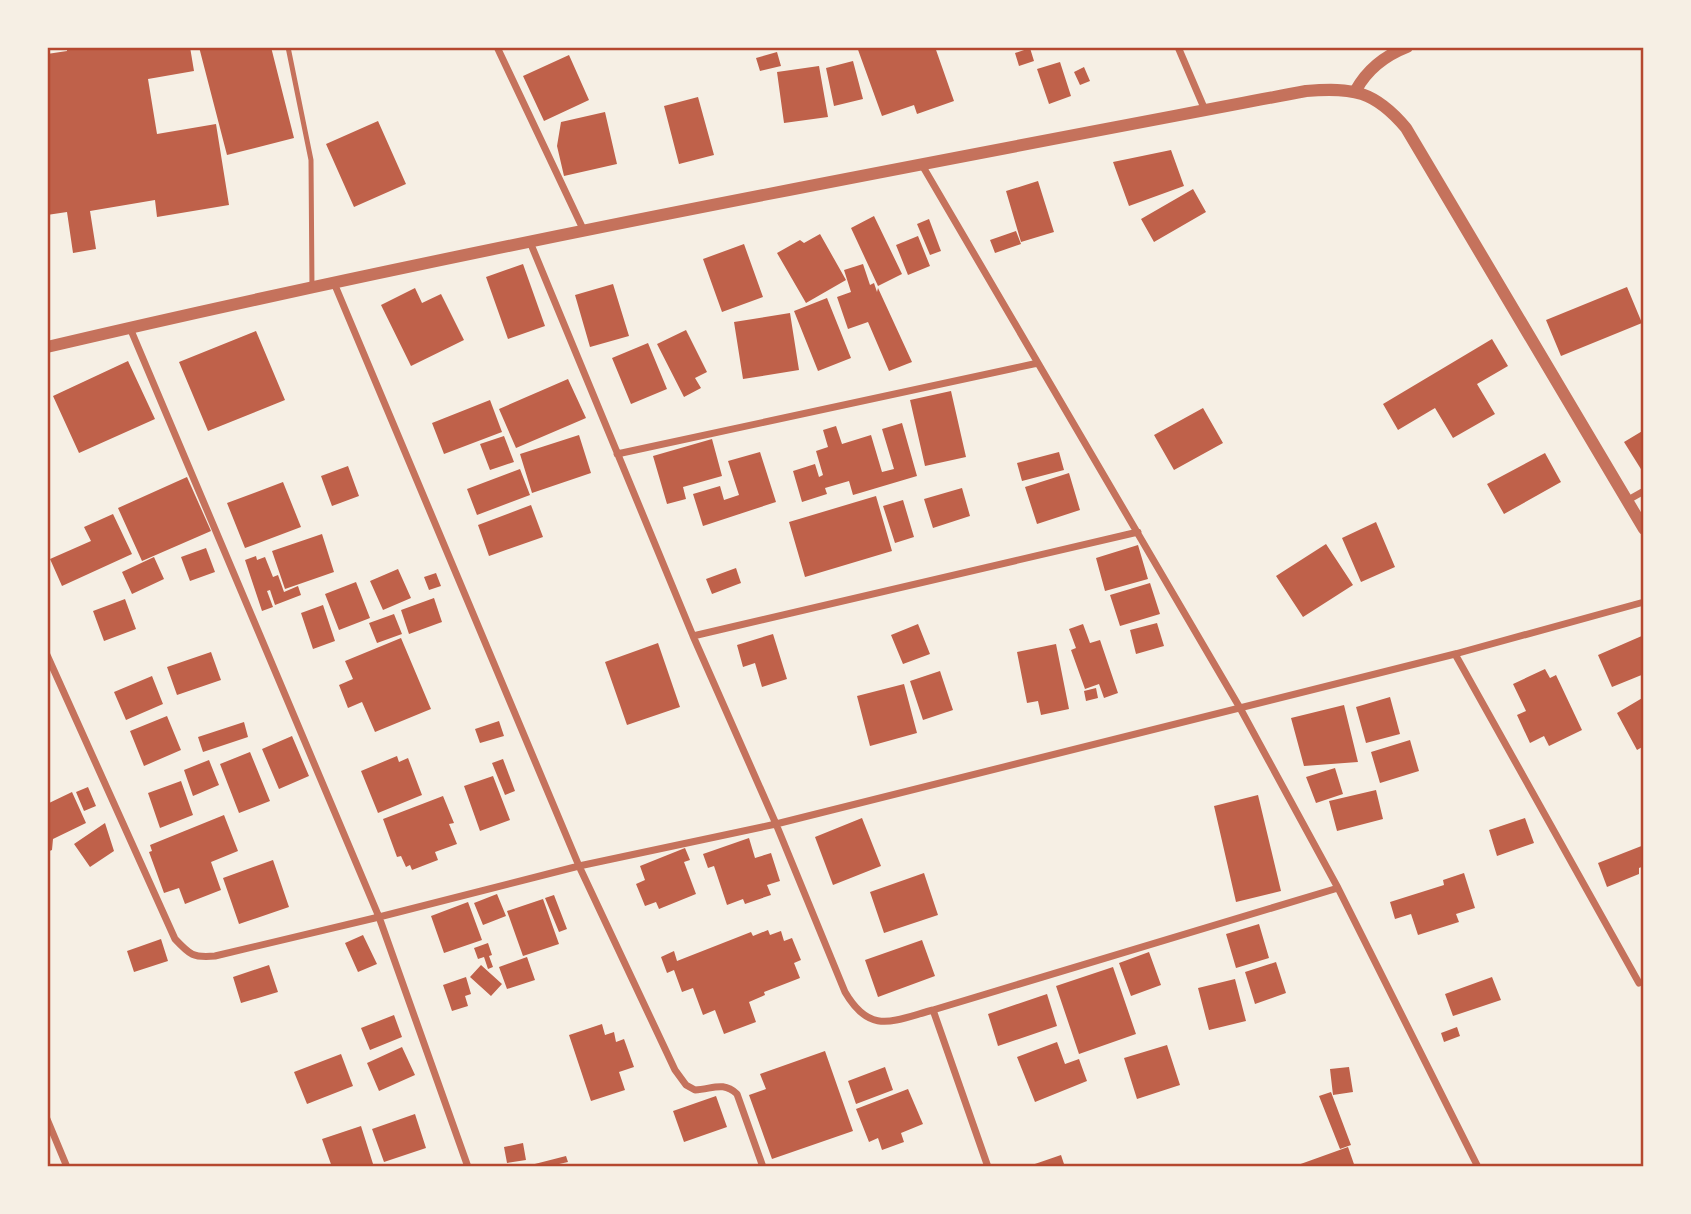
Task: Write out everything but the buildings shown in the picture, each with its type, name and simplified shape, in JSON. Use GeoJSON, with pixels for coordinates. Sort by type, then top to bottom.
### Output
{"type":"FeatureCollection","features":[{"type":"Feature","properties":{"kind":"street"},"geometry":{"type":"LineString","coordinates":[[497,47],[584,231]]}},
{"type":"Feature","properties":{"kind":"street"},"geometry":{"type":"LineString","coordinates":[[1178,47],[1205,110]]}},
{"type":"Feature","properties":{"kind":"street"},"geometry":{"type":"LineString","coordinates":[[1356,90],[1364,76],[1381,61],[1406,47]]}},
{"type":"Feature","properties":{"kind":"street"},"geometry":{"type":"LineString","coordinates":[[47,347],[584,231],[1306,91],[1356,90],[1392,112],[1406,128],[1644,529]]}},
{"type":"Feature","properties":{"kind":"street"},"geometry":{"type":"LineString","coordinates":[[922,165],[1240,708],[1339,887],[1478,1167]]}},
{"type":"Feature","properties":{"kind":"street"},"geometry":{"type":"LineString","coordinates":[[530,242],[693,636],[776,824],[845,992],[858,1012],[871,1021],[889,1021],[933,1010],[1339,887]]}},
{"type":"Feature","properties":{"kind":"street"},"geometry":{"type":"LineString","coordinates":[[334,283],[579,866],[675,1070],[686,1085],[695,1090],[722,1085],[730,1087],[737,1094],[763,1167]]}},
{"type":"Feature","properties":{"kind":"street"},"geometry":{"type":"LineString","coordinates":[[130,328],[379,918],[468,1167]]}},
{"type":"Feature","properties":{"kind":"street"},"geometry":{"type":"LineString","coordinates":[[617,454],[1038,363]]}},
{"type":"Feature","properties":{"kind":"street"},"geometry":{"type":"LineString","coordinates":[[1628,500],[1644,491]]}},
{"type":"Feature","properties":{"kind":"street"},"geometry":{"type":"LineString","coordinates":[[693,636],[1138,531]]}},
{"type":"Feature","properties":{"kind":"street"},"geometry":{"type":"LineString","coordinates":[[47,655],[175,939],[197,957],[215,956],[379,918],[579,866],[776,824],[1455,654],[1644,602]]}},
{"type":"Feature","properties":{"kind":"street"},"geometry":{"type":"LineString","coordinates":[[1455,654],[1639,983]]}},
{"type":"Feature","properties":{"kind":"street"},"geometry":{"type":"LineString","coordinates":[[933,1010],[988,1167]]}},
{"type":"Feature","properties":{"kind":"street"},"geometry":{"type":"LineString","coordinates":[[47,1119],[67,1167]]}},
{"type":"Feature","properties":{"kind":"lane"},"geometry":{"type":"LineString","coordinates":[[288,47],[311,160],[312,288]]}}]}
